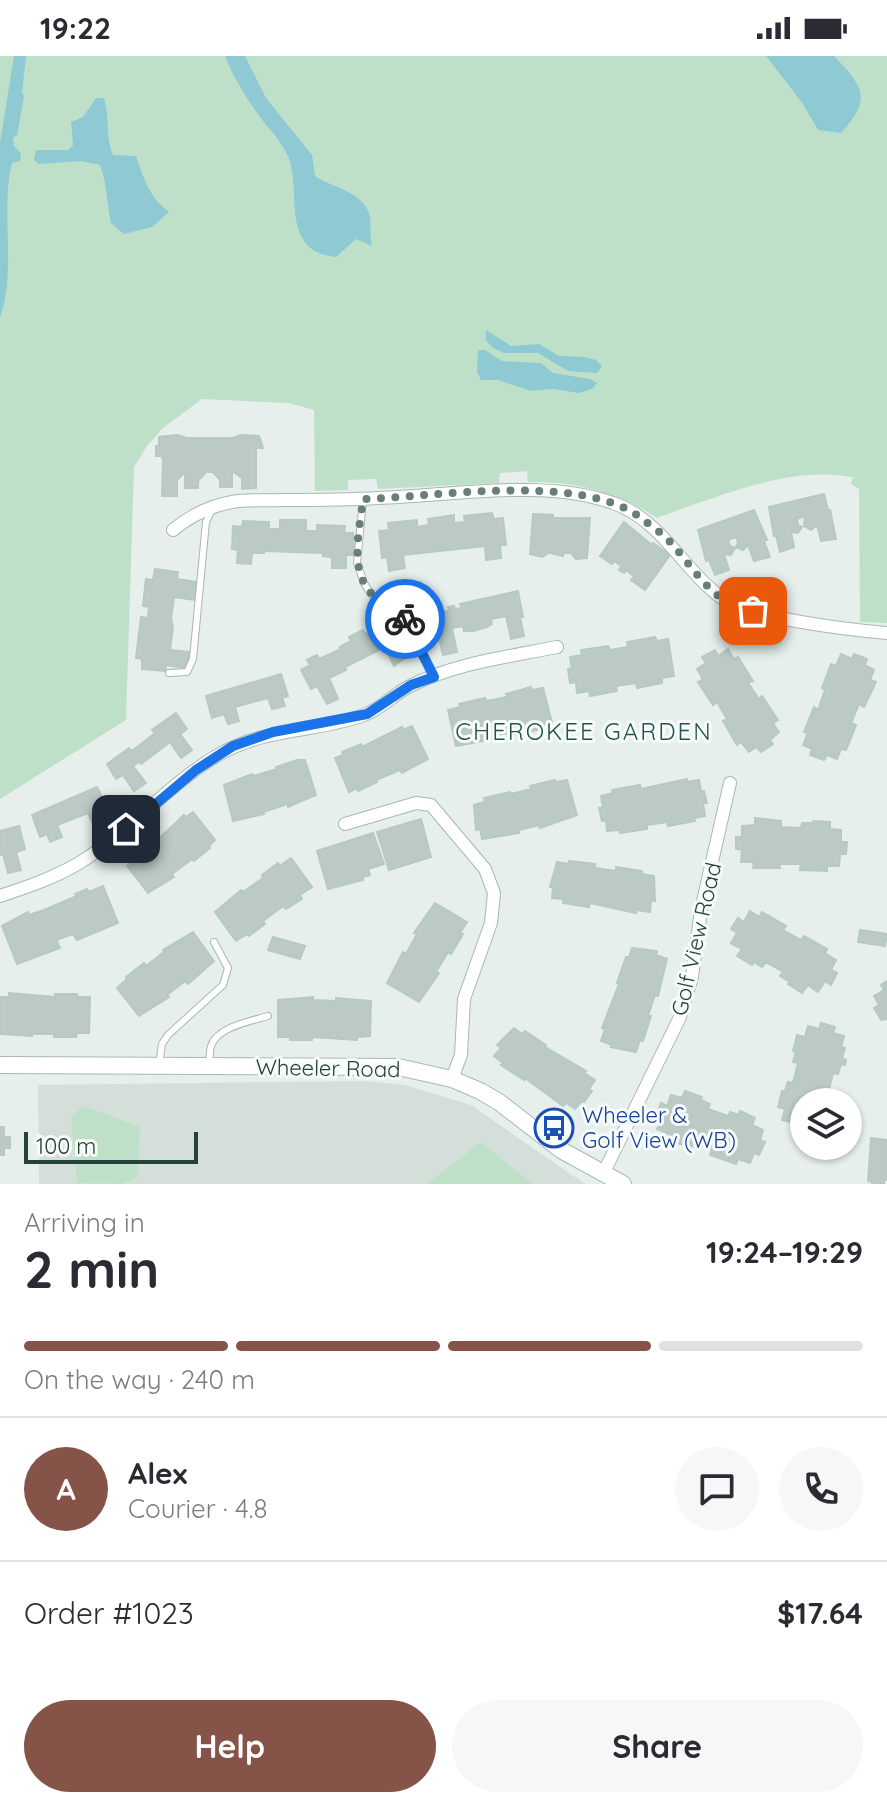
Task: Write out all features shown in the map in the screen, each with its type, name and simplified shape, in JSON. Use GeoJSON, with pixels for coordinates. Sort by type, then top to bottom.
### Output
{"type":"FeatureCollection","features":[{"type":"Feature","properties":{"kind":"street"},"geometry":{"type":"LineString","coordinates":[[173,530],[187,519],[214,507],[245,501],[547,491],[591,496],[638,515],[670,541],[700,577],[730,603],[769,615],[887,633]]}},
{"type":"Feature","properties":{"kind":"street"},"geometry":{"type":"LineString","coordinates":[[0,896],[61,873],[80,862],[126,829],[196,770],[233,746],[273,732],[367,714],[411,685],[470,664],[557,647]]}},
{"type":"Feature","properties":{"kind":"street","name":"Golf View Road"},"geometry":{"type":"LineString","coordinates":[[603,1174],[680,1017],[692,977],[699,922],[730,783]]}},
{"type":"Feature","properties":{"kind":"street"},"geometry":{"type":"LineString","coordinates":[[345,824],[416,803],[431,805],[485,869],[491,884],[494,908],[464,999],[461,1055],[452,1079]]}},
{"type":"Feature","properties":{"kind":"street","name":"Wheeler Road"},"geometry":{"type":"LineString","coordinates":[[0,1065],[398,1067],[452,1079],[499,1102],[561,1150],[623,1184]]}},
{"type":"Feature","properties":{"kind":"lane"},"geometry":{"type":"LineString","coordinates":[[363,499],[357,563],[364,583],[371,594],[404,617],[434,677]]}},
{"type":"Feature","properties":{"kind":"lane"},"geometry":{"type":"LineString","coordinates":[[169,673],[187,672],[193,659],[206,522],[214,507]]}},
{"type":"Feature","properties":{"kind":"lane"},"geometry":{"type":"LineString","coordinates":[[159,1066],[162,1044],[168,1035],[223,985],[228,968],[214,942]]}},
{"type":"Feature","properties":{"kind":"lane"},"geometry":{"type":"LineString","coordinates":[[209,1066],[211,1045],[215,1038],[240,1024],[268,1016]]}},
{"type":"Feature","properties":{"kind":"shaded area"},"geometry":{"type":"Polygon","coordinates":[[[366,1081],[405,1085],[471,1105],[585,1184],[39,1184],[38,1085],[366,1081]]]}},
{"type":"Feature","properties":{"kind":"green space"},"geometry":{"type":"Polygon","coordinates":[[[0,56],[887,56],[887,623],[860,622],[859,489],[851,484],[853,477],[829,474],[779,479],[657,518],[627,501],[596,490],[528,482],[527,471],[500,473],[499,483],[378,489],[376,479],[348,480],[348,490],[315,491],[314,410],[289,403],[202,399],[163,428],[134,467],[126,720],[0,799],[0,56]]]}},
{"type":"Feature","properties":{"kind":"green space"},"geometry":{"type":"Polygon","coordinates":[[[84,1106],[140,1127],[137,1178],[121,1184],[77,1183],[71,1116],[84,1106]]]}},
{"type":"Feature","properties":{"kind":"green space"},"geometry":{"type":"Polygon","coordinates":[[[481,1142],[532,1184],[426,1184],[481,1142]]]}},
{"type":"Feature","properties":{"kind":"water"},"geometry":{"type":"Polygon","coordinates":[[[14,56],[26,56],[24,96],[17,136],[13,137],[14,146],[21,153],[20,161],[12,163],[9,182],[7,280],[0,318],[0,143],[14,56]]]}},
{"type":"Feature","properties":{"kind":"water"},"geometry":{"type":"Polygon","coordinates":[[[225,56],[245,56],[266,98],[312,155],[315,176],[353,195],[365,206],[370,217],[372,246],[356,239],[336,257],[314,251],[307,245],[296,221],[288,156],[247,98],[225,56]]]}},
{"type":"Feature","properties":{"kind":"water"},"geometry":{"type":"Polygon","coordinates":[[[766,56],[834,56],[852,76],[860,93],[857,111],[841,133],[818,130],[803,104],[766,56]]]}},
{"type":"Feature","properties":{"kind":"water"},"geometry":{"type":"Polygon","coordinates":[[[96,98],[104,98],[113,155],[136,156],[152,194],[169,212],[152,227],[124,234],[111,223],[100,165],[81,161],[39,164],[34,160],[36,150],[68,150],[73,145],[71,122],[83,117],[96,98]]]}},
{"type":"Feature","properties":{"kind":"water"},"geometry":{"type":"Polygon","coordinates":[[[486,330],[511,346],[539,344],[559,356],[584,357],[596,360],[602,366],[597,373],[568,371],[538,353],[504,353],[486,340],[486,330]]]}},
{"type":"Feature","properties":{"kind":"water"},"geometry":{"type":"Polygon","coordinates":[[[478,350],[485,350],[502,361],[541,363],[553,373],[597,383],[592,389],[579,393],[553,389],[531,391],[498,380],[481,380],[477,372],[478,350]]]}},
{"type":"Feature","properties":{"kind":"building"},"geometry":{"type":"Polygon","coordinates":[[[177,435],[187,438],[259,436],[263,448],[256,448],[256,488],[242,489],[242,478],[232,471],[232,487],[220,487],[220,480],[213,472],[206,472],[198,481],[198,488],[185,488],[185,472],[177,480],[177,496],[162,496],[163,461],[162,456],[156,456],[156,446],[159,446],[159,437],[177,435]]]}},
{"type":"Feature","properties":{"kind":"building"},"geometry":{"type":"Polygon","coordinates":[[[824,494],[836,539],[821,541],[817,525],[811,530],[804,526],[805,516],[797,519],[802,527],[798,533],[791,532],[794,547],[780,552],[769,507],[824,494]]]}},
{"type":"Feature","properties":{"kind":"building"},"geometry":{"type":"Polygon","coordinates":[[[754,510],[767,540],[764,541],[770,557],[754,561],[748,545],[743,550],[736,547],[736,537],[728,540],[730,546],[735,548],[731,555],[724,554],[729,570],[715,575],[709,560],[706,561],[698,530],[754,510]]]}},
{"type":"Feature","properties":{"kind":"building"},"geometry":{"type":"Polygon","coordinates":[[[492,513],[494,519],[503,518],[506,545],[500,545],[501,558],[486,560],[485,546],[403,555],[405,568],[389,571],[387,557],[382,558],[379,531],[389,530],[388,523],[417,520],[417,527],[429,525],[428,519],[454,515],[454,523],[465,522],[464,516],[492,513]]]}},
{"type":"Feature","properties":{"kind":"building"},"geometry":{"type":"Polygon","coordinates":[[[533,514],[553,515],[553,518],[590,518],[587,558],[576,559],[571,553],[563,553],[563,556],[546,552],[542,557],[530,554],[533,514]]]}},
{"type":"Feature","properties":{"kind":"building"},"geometry":{"type":"Polygon","coordinates":[[[280,520],[306,520],[306,531],[317,531],[317,525],[345,526],[344,533],[353,533],[354,555],[346,555],[346,568],[332,568],[332,557],[323,556],[323,553],[264,551],[252,553],[251,564],[237,563],[238,550],[232,549],[233,526],[242,527],[243,521],[269,522],[269,529],[280,529],[280,520]]]}},
{"type":"Feature","properties":{"kind":"building"},"geometry":{"type":"Polygon","coordinates":[[[624,522],[670,555],[645,590],[631,580],[634,576],[626,570],[624,573],[619,570],[621,566],[600,556],[624,522]]]}},
{"type":"Feature","properties":{"kind":"building"},"geometry":{"type":"Polygon","coordinates":[[[155,569],[178,572],[177,579],[198,582],[196,600],[174,597],[171,619],[170,650],[189,652],[187,668],[166,665],[165,671],[142,669],[142,659],[136,658],[141,617],[148,618],[149,607],[143,606],[146,579],[153,580],[155,569]]]}},
{"type":"Feature","properties":{"kind":"building"},"geometry":{"type":"Polygon","coordinates":[[[518,591],[524,636],[511,639],[506,616],[491,619],[492,624],[473,631],[464,631],[463,626],[452,628],[457,652],[443,655],[439,638],[434,639],[429,612],[449,611],[448,607],[454,606],[455,609],[462,608],[460,604],[518,591]]]}},
{"type":"Feature","properties":{"kind":"building"},"geometry":{"type":"Polygon","coordinates":[[[386,627],[392,640],[397,637],[408,656],[394,666],[385,647],[345,667],[346,670],[329,678],[338,699],[327,704],[317,686],[311,689],[301,670],[310,665],[307,660],[317,655],[319,659],[341,649],[351,641],[349,637],[363,630],[366,634],[386,627]]]}},
{"type":"Feature","properties":{"kind":"building"},"geometry":{"type":"Polygon","coordinates":[[[655,637],[657,641],[668,639],[674,676],[662,678],[662,683],[637,688],[636,683],[616,686],[617,691],[590,696],[589,691],[577,693],[576,682],[570,683],[570,657],[582,655],[581,650],[628,647],[627,642],[655,637]]]}},
{"type":"Feature","properties":{"kind":"building"},"geometry":{"type":"Polygon","coordinates":[[[728,649],[734,659],[738,657],[753,681],[748,683],[759,699],[762,696],[778,720],[773,723],[779,732],[770,740],[773,744],[761,752],[756,747],[749,752],[741,742],[737,745],[723,721],[727,719],[717,702],[713,705],[698,682],[703,679],[697,669],[706,663],[702,657],[715,650],[718,656],[728,649]]]}},
{"type":"Feature","properties":{"kind":"building"},"geometry":{"type":"Polygon","coordinates":[[[841,654],[852,659],[854,654],[867,659],[865,665],[874,670],[870,680],[876,682],[864,707],[859,704],[851,723],[856,725],[846,750],[841,749],[837,759],[827,755],[824,760],[810,755],[812,749],[803,745],[808,733],[804,732],[814,707],[818,710],[831,664],[836,666],[841,654]]]}},
{"type":"Feature","properties":{"kind":"building"},"geometry":{"type":"Polygon","coordinates":[[[281,674],[288,696],[282,698],[285,706],[272,709],[268,698],[235,707],[239,721],[228,724],[224,714],[212,718],[206,696],[281,674]]]}},
{"type":"Feature","properties":{"kind":"building"},"geometry":{"type":"Polygon","coordinates":[[[531,687],[532,690],[543,688],[552,722],[540,726],[541,729],[456,746],[448,710],[485,698],[487,701],[507,697],[506,694],[531,687]]]}},
{"type":"Feature","properties":{"kind":"building"},"geometry":{"type":"Polygon","coordinates":[[[176,713],[187,729],[180,734],[192,750],[181,758],[170,742],[141,764],[139,762],[133,766],[146,783],[134,791],[123,775],[116,779],[107,764],[129,748],[132,751],[155,733],[152,730],[176,713]]]}},
{"type":"Feature","properties":{"kind":"building"},"geometry":{"type":"Polygon","coordinates":[[[412,726],[428,759],[402,773],[400,770],[358,791],[357,788],[349,792],[335,758],[361,744],[362,747],[402,727],[403,730],[412,726]]]}},
{"type":"Feature","properties":{"kind":"building"},"geometry":{"type":"Polygon","coordinates":[[[305,760],[316,795],[288,807],[288,804],[264,814],[233,821],[224,785],[305,760]]]}},
{"type":"Feature","properties":{"kind":"building"},"geometry":{"type":"Polygon","coordinates":[[[687,779],[687,782],[699,780],[707,803],[703,803],[705,816],[668,826],[667,822],[647,825],[647,829],[620,833],[620,830],[607,831],[606,820],[602,821],[599,808],[603,807],[601,796],[613,793],[612,790],[640,785],[641,789],[687,779]]]}},
{"type":"Feature","properties":{"kind":"building"},"geometry":{"type":"Polygon","coordinates":[[[567,780],[577,815],[540,828],[539,825],[519,830],[519,833],[482,839],[480,829],[476,830],[474,805],[485,802],[484,798],[531,789],[530,786],[567,780]]]}},
{"type":"Feature","properties":{"kind":"building"},"geometry":{"type":"Polygon","coordinates":[[[97,787],[108,809],[102,811],[105,819],[93,824],[88,813],[57,825],[62,837],[50,842],[47,834],[40,837],[32,815],[97,787]]]}},
{"type":"Feature","properties":{"kind":"building"},"geometry":{"type":"Polygon","coordinates":[[[193,812],[215,840],[194,861],[192,859],[172,874],[174,877],[148,893],[127,866],[134,860],[131,857],[148,844],[150,847],[184,815],[186,817],[193,812]]]}},
{"type":"Feature","properties":{"kind":"building"},"geometry":{"type":"Polygon","coordinates":[[[755,818],[781,821],[781,827],[801,828],[802,823],[830,822],[830,829],[841,830],[841,842],[847,842],[846,854],[840,854],[839,866],[827,866],[827,871],[800,870],[801,864],[753,868],[754,862],[741,862],[742,850],[736,849],[736,837],[742,837],[742,826],[755,825],[755,818]]]}},
{"type":"Feature","properties":{"kind":"building"},"geometry":{"type":"Polygon","coordinates":[[[421,819],[431,857],[389,870],[377,832],[421,819]]]}},
{"type":"Feature","properties":{"kind":"building"},"geometry":{"type":"Polygon","coordinates":[[[19,826],[25,849],[16,852],[21,870],[8,873],[3,854],[0,855],[0,831],[19,826]]]}},
{"type":"Feature","properties":{"kind":"building"},"geometry":{"type":"Polygon","coordinates":[[[373,833],[384,864],[368,869],[370,875],[363,877],[363,880],[328,889],[317,851],[373,833]]]}},
{"type":"Feature","properties":{"kind":"building"},"geometry":{"type":"Polygon","coordinates":[[[291,858],[312,887],[300,895],[302,899],[286,909],[283,906],[249,936],[247,934],[236,941],[215,912],[241,890],[243,892],[263,878],[262,875],[278,863],[280,866],[291,858]]]}},
{"type":"Feature","properties":{"kind":"building"},"geometry":{"type":"Polygon","coordinates":[[[569,861],[595,864],[595,868],[616,871],[616,867],[642,871],[642,874],[654,876],[655,901],[651,900],[650,912],[637,910],[636,913],[590,903],[589,907],[552,898],[553,887],[550,887],[557,862],[568,864],[569,861]]]}},
{"type":"Feature","properties":{"kind":"building"},"geometry":{"type":"Polygon","coordinates":[[[103,886],[118,923],[77,940],[73,934],[56,940],[60,948],[17,964],[2,926],[28,912],[29,915],[44,910],[87,889],[89,892],[103,886]]]}},
{"type":"Feature","properties":{"kind":"building"},"geometry":{"type":"Polygon","coordinates":[[[435,903],[467,922],[451,954],[448,952],[436,972],[439,973],[419,1002],[387,983],[403,952],[406,954],[417,934],[414,933],[435,903]]]}},
{"type":"Feature","properties":{"kind":"building"},"geometry":{"type":"Polygon","coordinates":[[[750,911],[759,917],[762,912],[786,926],[783,930],[801,940],[804,936],[827,949],[825,953],[836,960],[831,970],[837,973],[831,985],[825,981],[818,992],[808,985],[802,993],[780,976],[783,972],[766,962],[762,967],[754,962],[752,965],[737,956],[742,949],[731,943],[737,933],[731,929],[738,918],[744,922],[750,911]]]}},
{"type":"Feature","properties":{"kind":"building"},"geometry":{"type":"Polygon","coordinates":[[[860,930],[887,934],[885,946],[858,942],[860,930]]]}},
{"type":"Feature","properties":{"kind":"building"},"geometry":{"type":"Polygon","coordinates":[[[193,932],[214,961],[188,984],[185,981],[167,995],[169,997],[139,1016],[117,988],[144,963],[146,966],[163,950],[193,932]]]}},
{"type":"Feature","properties":{"kind":"building"},"geometry":{"type":"Polygon","coordinates":[[[273,937],[305,946],[300,959],[268,950],[273,937]]]}},
{"type":"Feature","properties":{"kind":"building"},"geometry":{"type":"Polygon","coordinates":[[[632,948],[657,951],[656,955],[667,959],[643,1041],[640,1040],[636,1052],[611,1047],[601,1041],[605,1029],[602,1028],[617,983],[632,948]]]}},
{"type":"Feature","properties":{"kind":"building"},"geometry":{"type":"Polygon","coordinates":[[[887,981],[887,1019],[881,1020],[874,1008],[879,1005],[874,996],[884,990],[881,985],[887,981]]]}},
{"type":"Feature","properties":{"kind":"building"},"geometry":{"type":"Polygon","coordinates":[[[9,993],[90,997],[89,1033],[77,1033],[76,1037],[0,1034],[0,997],[9,997],[9,993]]]}},
{"type":"Feature","properties":{"kind":"building"},"geometry":{"type":"Polygon","coordinates":[[[313,997],[313,1000],[371,1001],[370,1036],[357,1037],[357,1040],[312,1037],[312,1040],[290,1040],[290,1037],[278,1037],[278,1000],[313,997]]]}},
{"type":"Feature","properties":{"kind":"building"},"geometry":{"type":"Polygon","coordinates":[[[821,1023],[835,1027],[833,1033],[844,1036],[841,1047],[845,1048],[842,1058],[846,1060],[845,1065],[841,1064],[838,1074],[833,1073],[829,1088],[790,1088],[790,1122],[782,1120],[785,1109],[778,1107],[782,1091],[785,1091],[788,1082],[793,1083],[798,1063],[793,1062],[797,1035],[805,1037],[808,1026],[819,1029],[821,1023]]]}},
{"type":"Feature","properties":{"kind":"building"},"geometry":{"type":"Polygon","coordinates":[[[514,1028],[522,1034],[525,1031],[595,1080],[584,1102],[575,1109],[566,1103],[563,1106],[501,1065],[503,1063],[494,1056],[501,1048],[497,1045],[514,1028]]]}},
{"type":"Feature","properties":{"kind":"building"},"geometry":{"type":"Polygon","coordinates":[[[685,1091],[702,1097],[701,1100],[710,1104],[708,1109],[728,1116],[730,1112],[739,1115],[740,1111],[755,1118],[752,1125],[763,1130],[760,1140],[765,1142],[759,1155],[754,1153],[750,1163],[738,1159],[736,1164],[710,1155],[712,1150],[694,1143],[691,1148],[667,1139],[669,1134],[657,1129],[663,1118],[656,1116],[661,1103],[667,1106],[671,1095],[682,1098],[685,1091]]]}},
{"type":"Feature","properties":{"kind":"building"},"geometry":{"type":"Polygon","coordinates":[[[0,1127],[4,1127],[4,1137],[10,1137],[10,1148],[4,1148],[4,1155],[0,1155],[0,1127]]]}},
{"type":"Feature","properties":{"kind":"building"},"geometry":{"type":"Polygon","coordinates":[[[871,1138],[887,1140],[887,1180],[884,1184],[868,1181],[871,1138]]]}},
{"type":"Feature","properties":{"kind":"way so far"},"geometry":{"type":"LineString","coordinates":[[405,619],[371,594],[357,563],[363,499],[547,491],[591,496],[612,502],[638,515],[670,541],[719,596],[753,611]]}},
{"type":"Feature","properties":{"kind":"place","name":"Wheeler & Golf View (WB)"},"geometry":{"type":"Point","coordinates":[554,1128]}},
{"type":"Feature","properties":{"kind":"district","name":"CHEROKEE GARDEN"},"geometry":{"type":"Point","coordinates":[584,732]}},
{"type":"Feature","properties":{"kind":"route"},"geometry":{"type":"LineString","coordinates":[[126,829],[196,770],[233,746],[273,732],[367,714],[411,685],[434,677],[405,619]]}}]}
